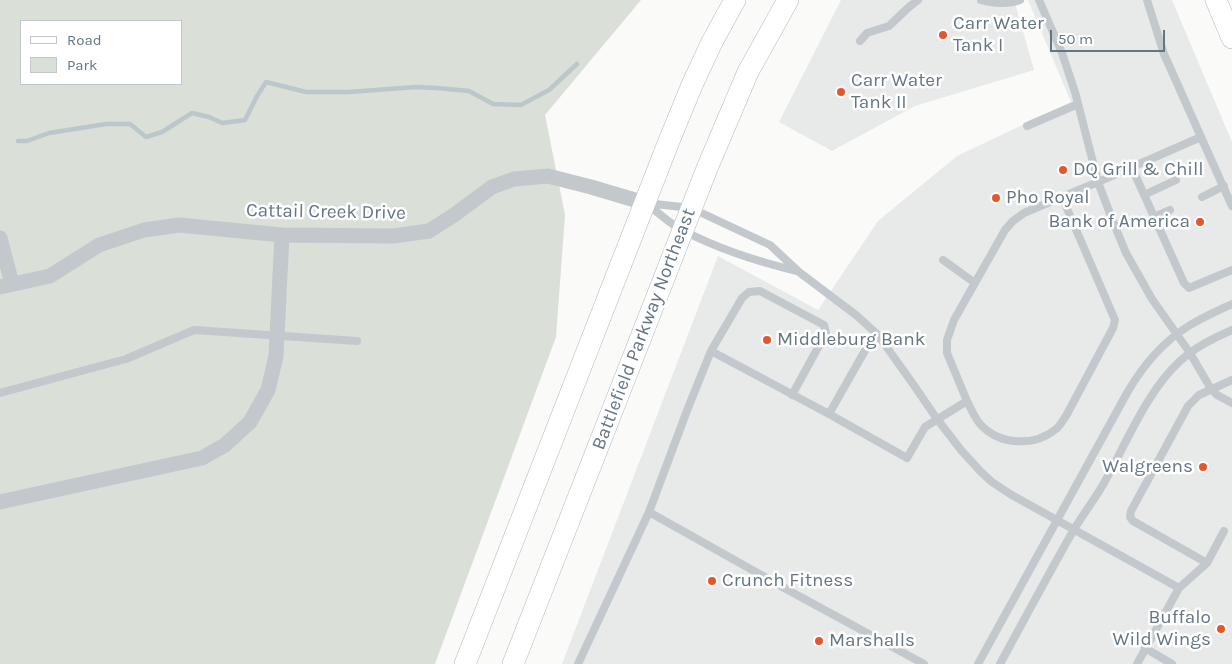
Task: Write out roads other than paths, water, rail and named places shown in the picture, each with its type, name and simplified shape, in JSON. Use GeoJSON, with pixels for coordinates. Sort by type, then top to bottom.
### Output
{"type":"FeatureCollection","features":[{"type":"Feature","properties":{"kind":"main road"},"geometry":{"type":"LineString","coordinates":[[465,664],[692,85],[712,42],[735,0]]}},
{"type":"Feature","properties":{"kind":"main road","name":"Battlefield Parkway Northeast"},"geometry":{"type":"LineString","coordinates":[[513,664],[715,149],[748,72],[788,0]]}},
{"type":"Feature","properties":{"kind":"main road"},"geometry":{"type":"LineString","coordinates":[[1216,0],[1232,38]]}},
{"type":"Feature","properties":{"kind":"street","name":"Cattail Creek Drive"},"geometry":{"type":"LineString","coordinates":[[6,286],[50,276],[99,245],[144,230],[180,225],[282,235],[393,236],[429,231],[492,187],[514,179],[548,176],[645,203]]}},
{"type":"Feature","properties":{"kind":"street"},"geometry":{"type":"LineString","coordinates":[[0,502],[202,458],[225,445],[250,422],[268,390],[276,356],[282,235]]}},
{"type":"Feature","properties":{"kind":"street"},"geometry":{"type":"LineString","coordinates":[[0,238],[6,286]]}},
{"type":"Feature","properties":{"kind":"lane"},"geometry":{"type":"LineString","coordinates":[[860,41],[867,33],[889,26],[918,0]]}},
{"type":"Feature","properties":{"kind":"lane"},"geometry":{"type":"LineString","coordinates":[[981,0],[1002,3],[1020,0]]}},
{"type":"Feature","properties":{"kind":"lane"},"geometry":{"type":"LineString","coordinates":[[1039,0],[1062,54],[1075,92],[1098,182],[1126,253],[1152,299],[1190,353],[1211,389],[1232,403]]}},
{"type":"Feature","properties":{"kind":"lane"},"geometry":{"type":"LineString","coordinates":[[1147,0],[1164,54],[1232,206]]}},
{"type":"Feature","properties":{"kind":"lane"},"geometry":{"type":"LineString","coordinates":[[1027,126],[1078,104]]}},
{"type":"Feature","properties":{"kind":"lane"},"geometry":{"type":"LineString","coordinates":[[1062,197],[1115,320],[1113,328],[1066,416],[1057,428],[1043,437],[1030,440],[1016,442],[1004,440],[992,435],[980,424],[967,401],[947,353],[947,340],[954,320],[1005,230],[1024,213],[1201,137]]}},
{"type":"Feature","properties":{"kind":"lane"},"geometry":{"type":"LineString","coordinates":[[1132,168],[1184,283],[1189,288],[1232,270]]}},
{"type":"Feature","properties":{"kind":"lane"},"geometry":{"type":"LineString","coordinates":[[1144,195],[1176,180]]}},
{"type":"Feature","properties":{"kind":"lane"},"geometry":{"type":"LineString","coordinates":[[1202,197],[1224,186]]}},
{"type":"Feature","properties":{"kind":"lane"},"geometry":{"type":"LineString","coordinates":[[645,203],[691,208],[770,245],[799,272],[850,310],[878,335],[960,450],[992,482],[1010,494],[1180,588]]}},
{"type":"Feature","properties":{"kind":"lane"},"geometry":{"type":"LineString","coordinates":[[645,203],[683,231],[705,241],[761,262],[799,272]]}},
{"type":"Feature","properties":{"kind":"lane"},"geometry":{"type":"LineString","coordinates":[[1154,217],[1170,210]]}},
{"type":"Feature","properties":{"kind":"lane"},"geometry":{"type":"LineString","coordinates":[[943,260],[976,283]]}},
{"type":"Feature","properties":{"kind":"lane"},"geometry":{"type":"LineString","coordinates":[[578,664],[649,512],[711,351],[742,298],[749,292],[760,291],[824,325],[826,333],[792,394]]}},
{"type":"Feature","properties":{"kind":"lane"},"geometry":{"type":"LineString","coordinates":[[978,664],[1138,374],[1154,355],[1187,326],[1232,304]]}},
{"type":"Feature","properties":{"kind":"lane"},"geometry":{"type":"LineString","coordinates":[[0,394],[126,359],[194,330],[277,334],[357,341]]}},
{"type":"Feature","properties":{"kind":"lane"},"geometry":{"type":"LineString","coordinates":[[1000,664],[1150,398],[1179,361],[1212,339],[1232,330]]}},
{"type":"Feature","properties":{"kind":"lane"},"geometry":{"type":"LineString","coordinates":[[829,414],[867,347],[878,335]]}},
{"type":"Feature","properties":{"kind":"lane"},"geometry":{"type":"LineString","coordinates":[[711,351],[829,414],[906,458],[925,427],[967,401]]}},
{"type":"Feature","properties":{"kind":"lane"},"geometry":{"type":"LineString","coordinates":[[1207,563],[1130,517],[1131,511],[1188,406],[1199,395],[1232,380]]}},
{"type":"Feature","properties":{"kind":"lane"},"geometry":{"type":"LineString","coordinates":[[649,512],[924,664]]}},
{"type":"Feature","properties":{"kind":"lane"},"geometry":{"type":"LineString","coordinates":[[1137,664],[1180,588],[1207,563],[1224,531]]}},
{"type":"Feature","properties":{"kind":"lane"},"geometry":{"type":"LineString","coordinates":[[1145,648],[1172,664]]}},
{"type":"Feature","properties":{"kind":"waterway"},"geometry":{"type":"LineString","coordinates":[[18,141],[27,141],[49,133],[106,124],[130,124],[146,137],[162,132],[192,113],[209,117],[222,123],[245,120],[266,82],[306,92],[349,92],[416,87],[437,88],[469,91],[493,104],[521,105],[549,90],[577,64]]}},
{"type":"Feature","properties":{"kind":"place","name":"Carr Water Tank I"},"geometry":{"type":"Point","coordinates":[943,35]}},
{"type":"Feature","properties":{"kind":"place","name":"Carr Water Tank II"},"geometry":{"type":"Point","coordinates":[841,92]}},
{"type":"Feature","properties":{"kind":"place","name":"DQ Grill & Chill"},"geometry":{"type":"Point","coordinates":[1063,170]}},
{"type":"Feature","properties":{"kind":"place","name":"Pho Royal"},"geometry":{"type":"Point","coordinates":[996,198]}},
{"type":"Feature","properties":{"kind":"place","name":"Bank of America"},"geometry":{"type":"Point","coordinates":[1200,222]}},
{"type":"Feature","properties":{"kind":"place","name":"Middleburg Bank"},"geometry":{"type":"Point","coordinates":[767,340]}},
{"type":"Feature","properties":{"kind":"place","name":"Walgreens"},"geometry":{"type":"Point","coordinates":[1203,467]}},
{"type":"Feature","properties":{"kind":"place","name":"Crunch Fitness"},"geometry":{"type":"Point","coordinates":[712,581]}},
{"type":"Feature","properties":{"kind":"place","name":"Buffalo Wild Wings"},"geometry":{"type":"Point","coordinates":[1221,629]}},
{"type":"Feature","properties":{"kind":"place","name":"Marshalls"},"geometry":{"type":"Point","coordinates":[819,641]}}]}
